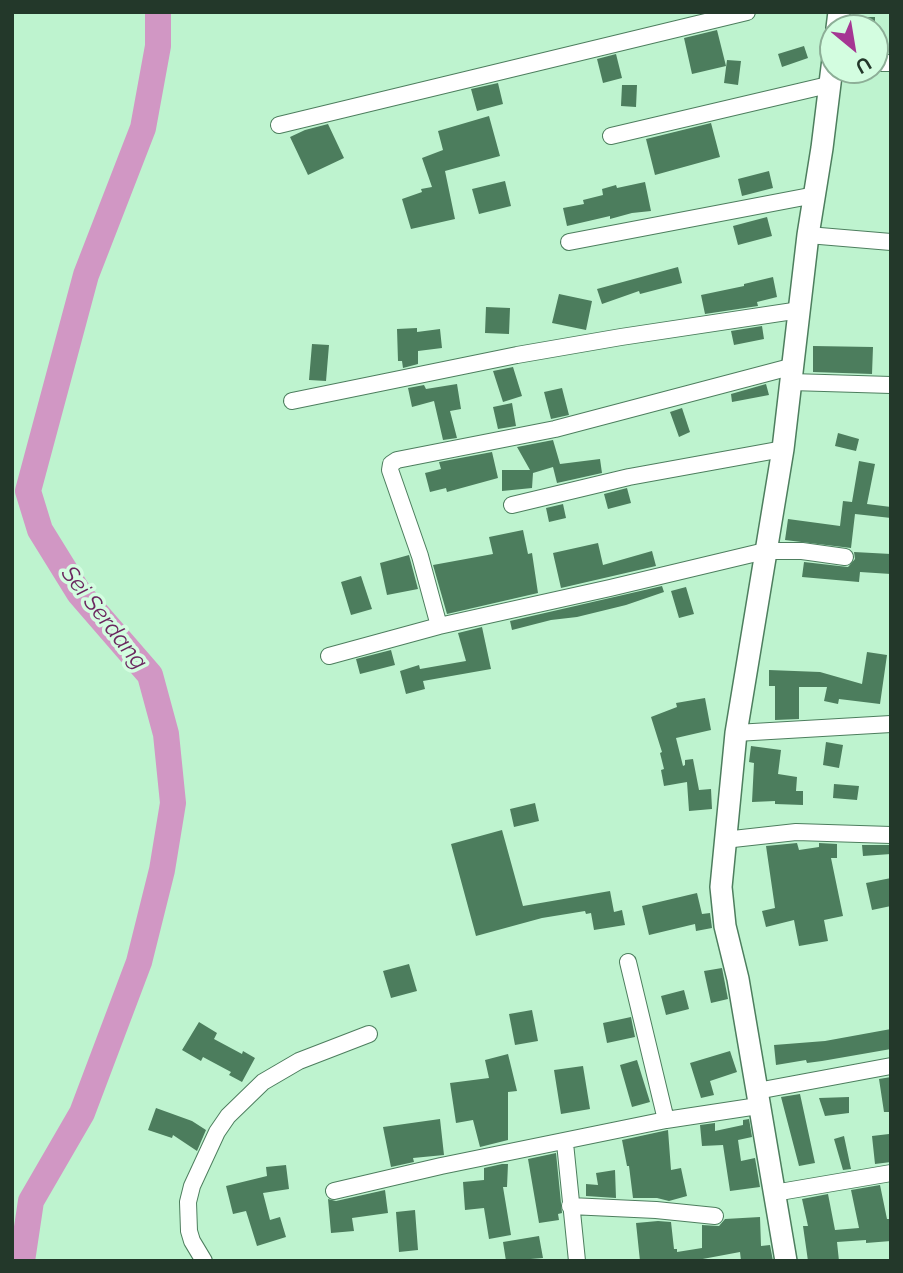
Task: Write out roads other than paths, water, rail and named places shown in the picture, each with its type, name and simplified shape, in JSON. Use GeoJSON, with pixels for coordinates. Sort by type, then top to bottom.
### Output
{"type":"FeatureCollection","features":[{"type":"Feature","properties":{"kind":"main road"},"geometry":{"type":"LineString","coordinates":[[786,1261],[720,887],[736,733],[783,449],[828,85]]}},
{"type":"Feature","properties":{"kind":"street"},"geometry":{"type":"LineString","coordinates":[[279,125],[747,12]]}},
{"type":"Feature","properties":{"kind":"street"},"geometry":{"type":"LineString","coordinates":[[611,136],[828,85]]}},
{"type":"Feature","properties":{"kind":"street"},"geometry":{"type":"LineString","coordinates":[[569,242],[815,195]]}},
{"type":"Feature","properties":{"kind":"street"},"geometry":{"type":"LineString","coordinates":[[808,235],[891,242]]}},
{"type":"Feature","properties":{"kind":"street"},"geometry":{"type":"LineString","coordinates":[[292,401],[517,355],[800,310]]}},
{"type":"Feature","properties":{"kind":"street"},"geometry":{"type":"LineString","coordinates":[[439,626],[420,556],[390,470],[391,464],[397,460],[555,429],[792,374],[891,385]]}},
{"type":"Feature","properties":{"kind":"street"},"geometry":{"type":"LineString","coordinates":[[512,505],[629,477],[783,449]]}},
{"type":"Feature","properties":{"kind":"street"},"geometry":{"type":"LineString","coordinates":[[328,656],[439,626],[765,551],[802,551],[845,557]]}},
{"type":"Feature","properties":{"kind":"street"},"geometry":{"type":"LineString","coordinates":[[736,733],[891,724]]}},
{"type":"Feature","properties":{"kind":"street"},"geometry":{"type":"LineString","coordinates":[[724,840],[796,832],[891,835]]}},
{"type":"Feature","properties":{"kind":"street"},"geometry":{"type":"LineString","coordinates":[[628,962],[666,1120]]}},
{"type":"Feature","properties":{"kind":"street"},"geometry":{"type":"LineString","coordinates":[[204,1261],[189,1231],[188,1202],[192,1186],[217,1132],[228,1116],[263,1082],[299,1061],[369,1034]]}},
{"type":"Feature","properties":{"kind":"street"},"geometry":{"type":"LineString","coordinates":[[334,1191],[441,1166],[565,1143],[891,1066]]}},
{"type":"Feature","properties":{"kind":"street"},"geometry":{"type":"LineString","coordinates":[[565,1143],[577,1261]]}},
{"type":"Feature","properties":{"kind":"street"},"geometry":{"type":"LineString","coordinates":[[774,1193],[891,1173]]}},
{"type":"Feature","properties":{"kind":"street"},"geometry":{"type":"LineString","coordinates":[[570,1206],[715,1216]]}},
{"type":"Feature","properties":{"kind":"waterway","name":"Sei Serdang"},"geometry":{"type":"LineString","coordinates":[[22,1261],[31,1201],[82,1113],[139,962],[162,870],[173,803],[166,734],[150,675],[79,593],[40,530],[28,491],[86,275],[143,128],[158,46],[158,12]]}}]}
